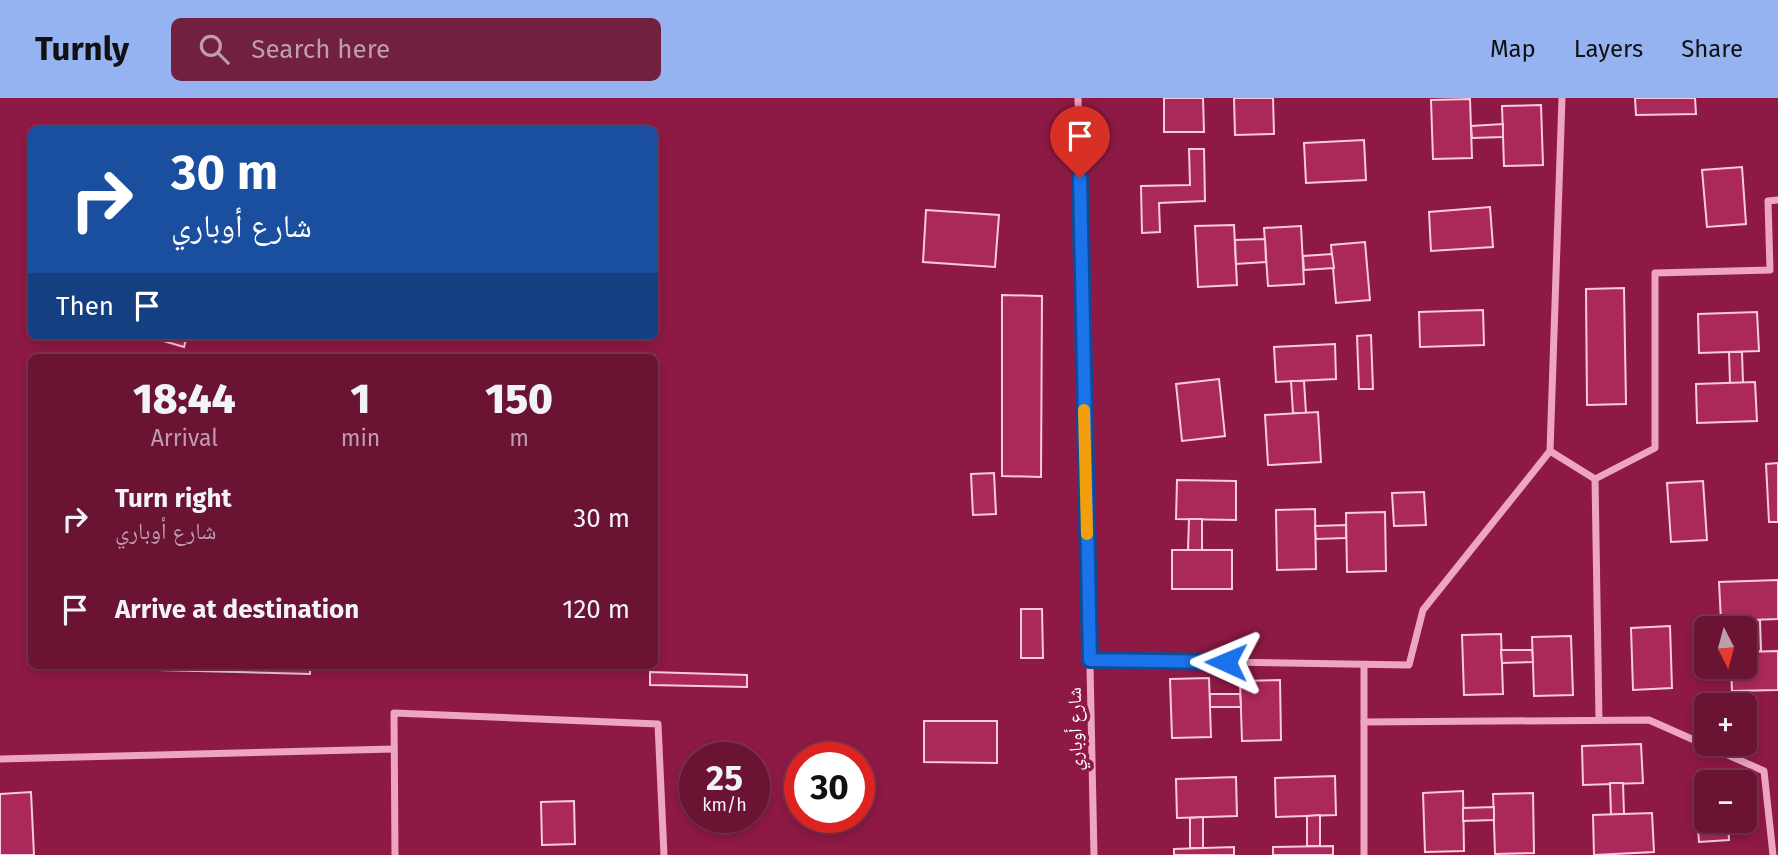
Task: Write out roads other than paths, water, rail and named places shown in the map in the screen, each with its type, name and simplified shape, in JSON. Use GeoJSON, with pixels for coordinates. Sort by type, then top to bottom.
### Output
{"type":"FeatureCollection","features":[{"type":"Feature","properties":{"kind":"street","name":"شارع أوباري"},"geometry":{"type":"LineString","coordinates":[[1078,98],[1094,855]]}},
{"type":"Feature","properties":{"kind":"street"},"geometry":{"type":"LineString","coordinates":[[1090,660],[1409,665],[1423,610],[1550,451],[1562,98]]}},
{"type":"Feature","properties":{"kind":"street"},"geometry":{"type":"LineString","coordinates":[[1595,478],[1655,448],[1655,273],[1770,270],[1768,201],[1778,200]]}},
{"type":"Feature","properties":{"kind":"street"},"geometry":{"type":"LineString","coordinates":[[1550,451],[1595,478]]}},
{"type":"Feature","properties":{"kind":"street"},"geometry":{"type":"LineString","coordinates":[[1595,478],[1599,720]]}},
{"type":"Feature","properties":{"kind":"street"},"geometry":{"type":"LineString","coordinates":[[1364,665],[1364,855]]}},
{"type":"Feature","properties":{"kind":"street"},"geometry":{"type":"LineString","coordinates":[[395,855],[394,713],[659,724],[664,855]]}},
{"type":"Feature","properties":{"kind":"street"},"geometry":{"type":"LineString","coordinates":[[1364,722],[1648,720],[1764,771],[1773,855]]}},
{"type":"Feature","properties":{"kind":"street"},"geometry":{"type":"LineString","coordinates":[[0,759],[394,749]]}}]}
